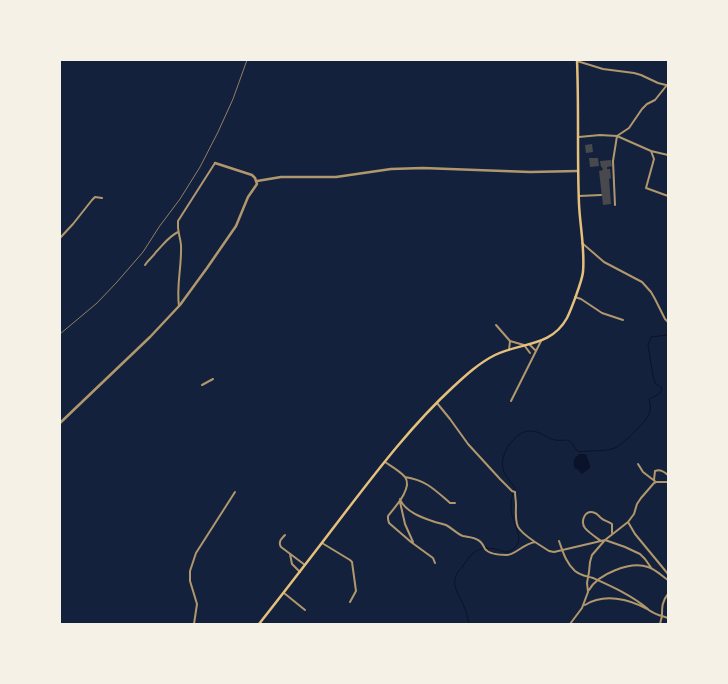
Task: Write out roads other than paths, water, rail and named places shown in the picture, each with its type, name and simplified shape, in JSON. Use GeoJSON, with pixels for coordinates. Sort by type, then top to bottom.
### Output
{"type":"FeatureCollection","features":[{"type":"Feature","properties":{"kind":"main road"},"geometry":{"type":"LineString","coordinates":[[259,624],[385,462],[411,430],[437,403],[478,365],[495,355],[553,335],[568,317],[583,274],[578,171],[577,61]]}},
{"type":"Feature","properties":{"kind":"street"},"geometry":{"type":"LineString","coordinates":[[577,61],[603,69],[634,73],[662,85],[668,85]]}},
{"type":"Feature","properties":{"kind":"street"},"geometry":{"type":"LineString","coordinates":[[662,85],[664,89]]}},
{"type":"Feature","properties":{"kind":"street"},"geometry":{"type":"LineString","coordinates":[[614,205],[613,161],[618,136],[629,128],[642,109],[655,100],[668,85]]}},
{"type":"Feature","properties":{"kind":"street"},"geometry":{"type":"LineString","coordinates":[[578,137],[618,136],[651,151],[668,155]]}},
{"type":"Feature","properties":{"kind":"street"},"geometry":{"type":"LineString","coordinates":[[651,151],[654,159],[646,188],[668,196]]}},
{"type":"Feature","properties":{"kind":"street"},"geometry":{"type":"LineString","coordinates":[[179,306],[177,295],[181,244],[178,232],[180,218],[215,163],[252,175],[257,181]]}},
{"type":"Feature","properties":{"kind":"street"},"geometry":{"type":"LineString","coordinates":[[257,181],[281,177],[336,177],[391,169],[423,168],[530,172],[578,171]]}},
{"type":"Feature","properties":{"kind":"street"},"geometry":{"type":"LineString","coordinates":[[60,423],[150,337],[179,306],[236,226],[257,181]]}},
{"type":"Feature","properties":{"kind":"street"},"geometry":{"type":"LineString","coordinates":[[579,196],[601,195]]}},
{"type":"Feature","properties":{"kind":"street"},"geometry":{"type":"LineString","coordinates":[[60,238],[95,197],[102,198]]}},
{"type":"Feature","properties":{"kind":"street"},"geometry":{"type":"LineString","coordinates":[[145,265],[169,237],[178,232]]}},
{"type":"Feature","properties":{"kind":"street"},"geometry":{"type":"LineString","coordinates":[[582,243],[604,262],[642,282],[651,292],[668,322]]}},
{"type":"Feature","properties":{"kind":"street"},"geometry":{"type":"LineString","coordinates":[[575,297],[602,312],[623,320]]}},
{"type":"Feature","properties":{"kind":"street"},"geometry":{"type":"LineString","coordinates":[[496,325],[510,341],[524,345],[530,353]]}},
{"type":"Feature","properties":{"kind":"street"},"geometry":{"type":"LineString","coordinates":[[509,350],[510,341]]}},
{"type":"Feature","properties":{"kind":"street"},"geometry":{"type":"LineString","coordinates":[[511,401],[540,341]]}},
{"type":"Feature","properties":{"kind":"street"},"geometry":{"type":"LineString","coordinates":[[529,344],[536,352]]}},
{"type":"Feature","properties":{"kind":"street"},"geometry":{"type":"LineString","coordinates":[[202,384],[213,379]]}},
{"type":"Feature","properties":{"kind":"street"},"geometry":{"type":"LineString","coordinates":[[437,403],[468,444],[513,492],[517,525],[523,533],[548,551],[554,552],[605,540],[625,546],[640,554],[652,569]]}},
{"type":"Feature","properties":{"kind":"street"},"geometry":{"type":"LineString","coordinates":[[385,462],[405,477],[427,483],[450,504],[454,503]]}},
{"type":"Feature","properties":{"kind":"street"},"geometry":{"type":"LineString","coordinates":[[638,464],[642,472],[655,481],[668,482]]}},
{"type":"Feature","properties":{"kind":"street"},"geometry":{"type":"LineString","coordinates":[[588,592],[588,576],[592,555],[605,540],[628,522],[634,514],[640,498],[655,481],[656,471],[658,470],[668,475]]}},
{"type":"Feature","properties":{"kind":"street"},"geometry":{"type":"LineString","coordinates":[[405,477],[407,483],[406,490],[388,516],[389,523],[433,558],[435,563]]}},
{"type":"Feature","properties":{"kind":"street"},"geometry":{"type":"LineString","coordinates":[[194,624],[197,604],[190,581],[190,571],[196,554],[235,492]]}},
{"type":"Feature","properties":{"kind":"street"},"geometry":{"type":"LineString","coordinates":[[400,499],[402,504],[426,519],[445,524],[463,536],[476,538],[481,541],[488,552],[508,555],[526,544],[535,542]]}},
{"type":"Feature","properties":{"kind":"street"},"geometry":{"type":"LineString","coordinates":[[400,499],[405,524],[414,544]]}},
{"type":"Feature","properties":{"kind":"street"},"geometry":{"type":"LineString","coordinates":[[601,541],[586,530],[584,526],[583,520],[588,512],[594,512],[603,520],[612,524],[612,534]]}},
{"type":"Feature","properties":{"kind":"street"},"geometry":{"type":"LineString","coordinates":[[628,522],[635,534],[668,574]]}},
{"type":"Feature","properties":{"kind":"street"},"geometry":{"type":"LineString","coordinates":[[285,535],[280,541],[281,547],[305,565]]}},
{"type":"Feature","properties":{"kind":"street"},"geometry":{"type":"LineString","coordinates":[[559,541],[568,563],[576,572],[625,593],[655,614],[668,618]]}},
{"type":"Feature","properties":{"kind":"street"},"geometry":{"type":"LineString","coordinates":[[322,543],[352,562],[356,592],[350,602]]}},
{"type":"Feature","properties":{"kind":"street"},"geometry":{"type":"LineString","coordinates":[[290,554],[292,564],[300,572]]}},
{"type":"Feature","properties":{"kind":"street"},"geometry":{"type":"LineString","coordinates":[[570,624],[583,606],[590,588],[597,580],[612,571],[620,568],[641,566],[652,569],[668,580]]}},
{"type":"Feature","properties":{"kind":"street"},"geometry":{"type":"LineString","coordinates":[[284,593],[305,610]]}},
{"type":"Feature","properties":{"kind":"street"},"geometry":{"type":"LineString","coordinates":[[660,624],[662,604],[668,594]]}},
{"type":"Feature","properties":{"kind":"street"},"geometry":{"type":"LineString","coordinates":[[583,606],[595,600],[609,598],[630,602],[648,609]]}},
{"type":"Feature","properties":{"kind":"water"},"geometry":{"type":"Polygon","coordinates":[[[578,454],[586,454],[590,465],[590,468],[582,474],[574,466],[574,459],[578,454]]]}},
{"type":"Feature","properties":{"kind":"waterway"},"geometry":{"type":"LineString","coordinates":[[469,624],[466,611],[455,586],[458,572],[470,556],[478,550],[487,547],[488,549],[508,552],[519,541],[511,508],[515,488],[505,474],[502,463],[509,445],[518,435],[533,431],[555,440],[570,441],[579,452],[606,450],[619,446],[649,415],[649,399],[661,391],[662,388],[655,383],[653,376],[648,345],[651,337],[668,335]]}},
{"type":"Feature","properties":{"kind":"railway"},"geometry":{"type":"LineString","coordinates":[[60,334],[97,303],[117,282],[143,252],[180,199],[200,167],[218,132],[233,99],[247,60]]}}]}
